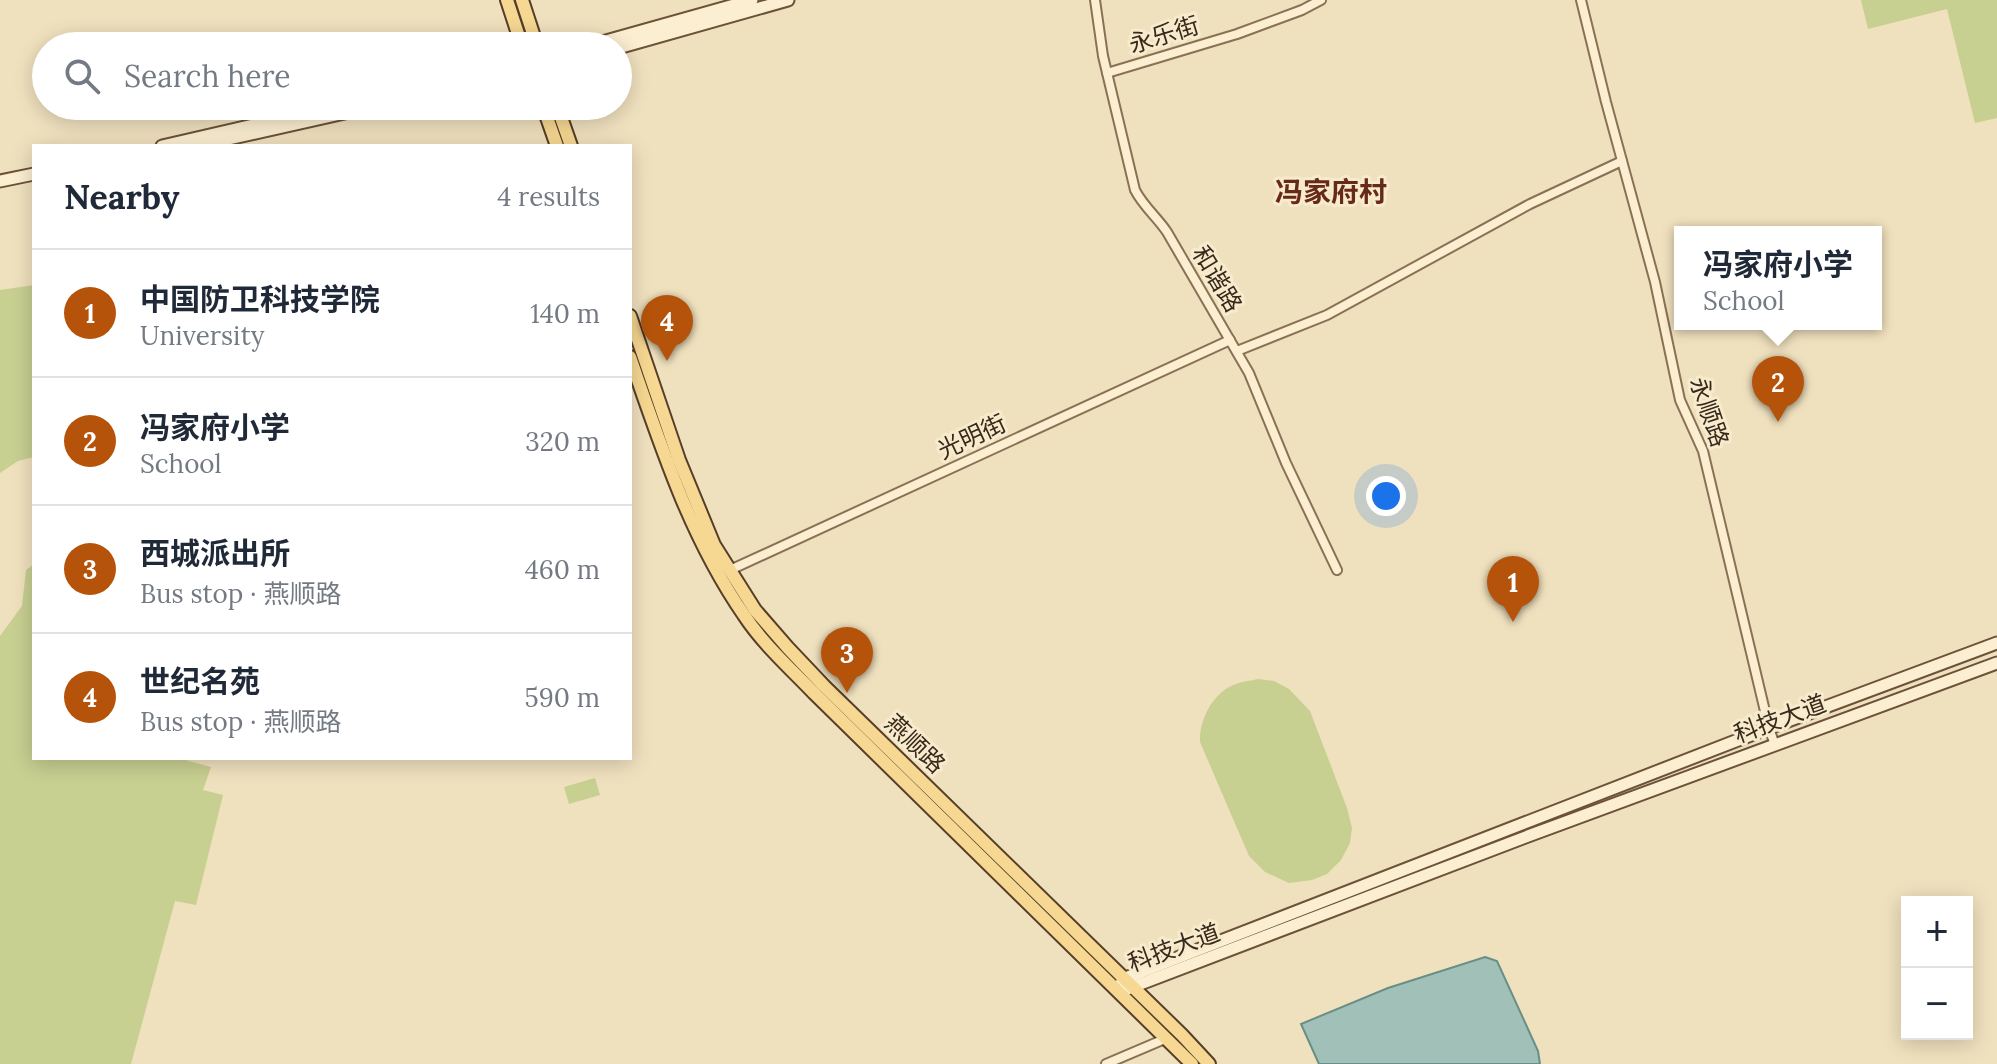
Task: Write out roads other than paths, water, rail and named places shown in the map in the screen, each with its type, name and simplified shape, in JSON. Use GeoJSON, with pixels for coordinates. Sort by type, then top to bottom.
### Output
{"type":"FeatureCollection","features":[{"type":"Feature","properties":{"kind":"main road"},"geometry":{"type":"LineString","coordinates":[[507,0],[517,32]]}},
{"type":"Feature","properties":{"kind":"main road"},"geometry":{"type":"LineString","coordinates":[[522,0],[532,32]]}},
{"type":"Feature","properties":{"kind":"main road"},"geometry":{"type":"LineString","coordinates":[[548,120],[556,144]]}},
{"type":"Feature","properties":{"kind":"main road"},"geometry":{"type":"LineString","coordinates":[[562,120],[570,144]]}},
{"type":"Feature","properties":{"kind":"main road","name":"燕顺路"},"geometry":{"type":"LineString","coordinates":[[632,322],[679,460],[714,545],[755,610],[824,686],[1125,986],[1192,1064]]}},
{"type":"Feature","properties":{"kind":"main road","name":"燕顺路"},"geometry":{"type":"LineString","coordinates":[[632,363],[665,459],[704,549],[744,617],[814,693],[1125,986],[1182,1035],[1209,1064]]}},
{"type":"Feature","properties":{"kind":"street"},"geometry":{"type":"LineString","coordinates":[[632,34],[752,0]]}},
{"type":"Feature","properties":{"kind":"street"},"geometry":{"type":"LineString","coordinates":[[632,44],[788,0]]}},
{"type":"Feature","properties":{"kind":"street","name":"和谐路"},"geometry":{"type":"LineString","coordinates":[[1095,0],[1107,73],[1135,190],[1167,232],[1249,373],[1286,463],[1337,570]]}},
{"type":"Feature","properties":{"kind":"street","name":"永乐街"},"geometry":{"type":"LineString","coordinates":[[1107,73],[1237,34],[1321,0]]}},
{"type":"Feature","properties":{"kind":"street","name":"永顺路"},"geometry":{"type":"LineString","coordinates":[[1581,0],[1655,282],[1680,400],[1703,451],[1775,745]]}},
{"type":"Feature","properties":{"kind":"street"},"geometry":{"type":"LineString","coordinates":[[171,144],[276,120]]}},
{"type":"Feature","properties":{"kind":"street"},"geometry":{"type":"LineString","coordinates":[[206,144],[313,120]]}},
{"type":"Feature","properties":{"kind":"street"},"geometry":{"type":"LineString","coordinates":[[1237,351],[1327,315],[1530,204],[1622,161]]}},
{"type":"Feature","properties":{"kind":"street"},"geometry":{"type":"LineString","coordinates":[[0,181],[32,174]]}},
{"type":"Feature","properties":{"kind":"street"},"geometry":{"type":"LineString","coordinates":[[0,188],[32,181]]}},
{"type":"Feature","properties":{"kind":"street","name":"光明街"},"geometry":{"type":"LineString","coordinates":[[730,570],[1230,340]]}},
{"type":"Feature","properties":{"kind":"street","name":"科技大道"},"geometry":{"type":"LineString","coordinates":[[1125,986],[1769,728],[1997,643]]}},
{"type":"Feature","properties":{"kind":"street","name":"科技大道"},"geometry":{"type":"LineString","coordinates":[[1125,986],[1997,663]]}},
{"type":"Feature","properties":{"kind":"street"},"geometry":{"type":"LineString","coordinates":[[1106,1064],[1167,1038]]}},
{"type":"Feature","properties":{"kind":"water"},"geometry":{"type":"Polygon","coordinates":[[[1485,957],[1497,961],[1538,1051],[1540,1064],[1319,1064],[1301,1024],[1388,988],[1485,957]]]}},
{"type":"Feature","properties":{"kind":"place","name":"世纪名苑"},"geometry":{"type":"Point","coordinates":[667,361]}},
{"type":"Feature","properties":{"kind":"place","name":"冯家府小学"},"geometry":{"type":"Point","coordinates":[1778,422]}},
{"type":"Feature","properties":{"kind":"place","name":"中国防卫科技学院"},"geometry":{"type":"Point","coordinates":[1513,622]}},
{"type":"Feature","properties":{"kind":"place","name":"西城派出所"},"geometry":{"type":"Point","coordinates":[847,693]}},
{"type":"Feature","properties":{"kind":"district","name":"冯家府村"},"geometry":{"type":"Point","coordinates":[1331,192]}}]}
